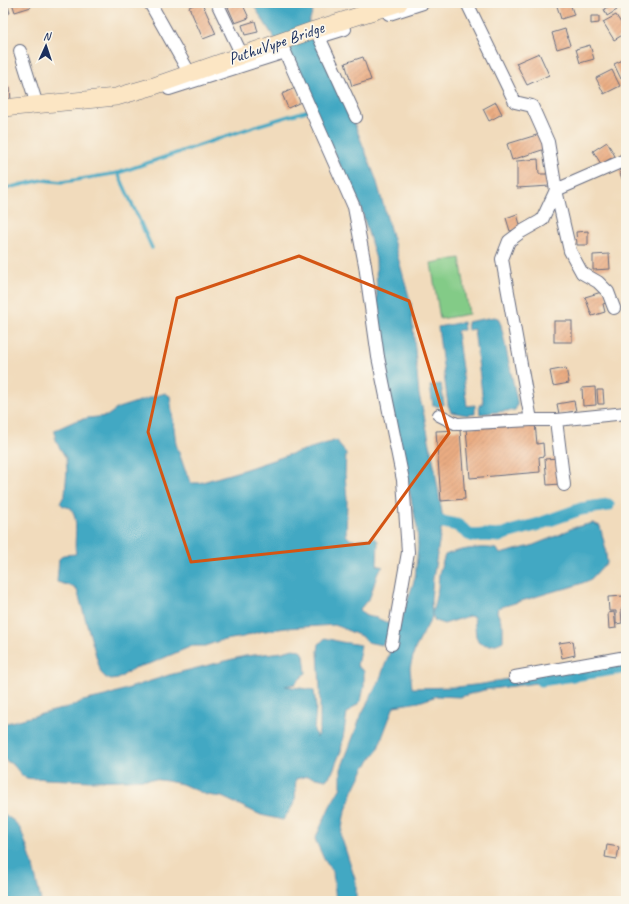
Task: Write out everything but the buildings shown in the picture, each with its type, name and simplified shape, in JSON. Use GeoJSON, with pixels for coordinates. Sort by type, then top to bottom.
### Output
{"type":"FeatureCollection","features":[{"type":"Feature","properties":{"kind":"main road","name":"PuthuVype Bridge"},"geometry":{"type":"LineString","coordinates":[[3,108],[116,97],[154,86],[314,30],[399,3]]}},
{"type":"Feature","properties":{"kind":"street"},"geometry":{"type":"LineString","coordinates":[[150,3],[186,67]]}},
{"type":"Feature","properties":{"kind":"street"},"geometry":{"type":"LineString","coordinates":[[217,3],[239,49]]}},
{"type":"Feature","properties":{"kind":"street"},"geometry":{"type":"LineString","coordinates":[[316,23],[377,3]]}},
{"type":"Feature","properties":{"kind":"street"},"geometry":{"type":"LineString","coordinates":[[356,117],[319,37],[423,3]]}},
{"type":"Feature","properties":{"kind":"street"},"geometry":{"type":"LineString","coordinates":[[468,3],[515,102],[532,106],[548,142],[556,190],[570,251],[582,274],[598,282],[608,292],[614,308]]}},
{"type":"Feature","properties":{"kind":"street"},"geometry":{"type":"LineString","coordinates":[[273,38],[144,82],[138,90],[148,96],[285,52],[354,207],[365,265],[378,357],[403,480],[405,508],[408,552],[392,644]]}},
{"type":"Feature","properties":{"kind":"street"},"geometry":{"type":"LineString","coordinates":[[20,51],[37,105]]}},
{"type":"Feature","properties":{"kind":"street"},"geometry":{"type":"LineString","coordinates":[[531,420],[502,258],[508,241],[542,220],[556,190],[625,160],[626,158]]}},
{"type":"Feature","properties":{"kind":"street"},"geometry":{"type":"LineString","coordinates":[[440,414],[457,424],[556,420],[626,413]]}},
{"type":"Feature","properties":{"kind":"street"},"geometry":{"type":"LineString","coordinates":[[556,420],[564,484]]}},
{"type":"Feature","properties":{"kind":"street"},"geometry":{"type":"LineString","coordinates":[[515,677],[626,657]]}},
{"type":"Feature","properties":{"kind":"highlighted area"},"geometry":{"type":"Polygon","coordinates":[[[299,256],[409,301],[449,433],[369,543],[191,562],[148,432],[177,298],[299,256]]]}},
{"type":"Feature","properties":{"kind":"green space"},"geometry":{"type":"Polygon","coordinates":[[[460,258],[469,314],[440,319],[431,263],[460,258]]]}},
{"type":"Feature","properties":{"kind":"water"},"geometry":{"type":"Polygon","coordinates":[[[252,3],[310,3],[313,11],[309,22],[344,97],[376,179],[411,304],[419,395],[434,465],[443,519],[433,578],[431,600],[432,617],[415,649],[410,668],[412,688],[457,687],[483,684],[518,677],[569,673],[551,681],[484,690],[460,697],[437,696],[419,702],[394,706],[377,751],[365,767],[353,791],[344,816],[341,836],[356,882],[356,901],[336,901],[333,873],[324,859],[315,839],[330,806],[341,787],[341,769],[362,713],[379,681],[415,578],[418,546],[417,527],[386,381],[377,309],[376,259],[359,202],[273,36],[252,3]]]}},
{"type":"Feature","properties":{"kind":"water"},"geometry":{"type":"Polygon","coordinates":[[[494,317],[498,318],[501,325],[517,406],[515,410],[480,414],[479,405],[482,405],[483,401],[474,329],[468,330],[467,322],[494,317]]]}},
{"type":"Feature","properties":{"kind":"water"},"geometry":{"type":"Polygon","coordinates":[[[463,322],[464,330],[459,330],[457,332],[467,406],[475,405],[475,414],[467,415],[451,412],[448,405],[438,327],[463,322]]]}},
{"type":"Feature","properties":{"kind":"water"},"geometry":{"type":"Polygon","coordinates":[[[441,384],[444,404],[437,407],[433,405],[430,386],[441,384]]]}},
{"type":"Feature","properties":{"kind":"water"},"geometry":{"type":"Polygon","coordinates":[[[165,393],[170,396],[176,444],[191,483],[199,483],[240,471],[337,440],[346,453],[346,535],[351,540],[375,538],[378,541],[377,565],[383,567],[378,572],[370,597],[360,609],[369,617],[377,618],[390,624],[387,638],[382,645],[367,642],[363,637],[335,625],[286,628],[258,632],[243,637],[219,641],[205,646],[192,646],[152,663],[134,668],[118,679],[111,680],[106,678],[101,673],[77,590],[71,586],[57,582],[59,559],[63,555],[76,554],[76,525],[74,513],[71,508],[63,506],[60,503],[65,494],[67,470],[66,458],[55,440],[55,430],[75,421],[107,416],[118,408],[165,393]]]}},
{"type":"Feature","properties":{"kind":"water"},"geometry":{"type":"Polygon","coordinates":[[[593,523],[600,526],[607,563],[591,579],[585,582],[498,608],[497,612],[503,626],[503,641],[491,645],[479,643],[476,636],[474,617],[469,616],[444,624],[435,621],[432,614],[438,588],[439,573],[445,555],[478,548],[497,549],[500,554],[531,546],[572,528],[593,523]]]}},
{"type":"Feature","properties":{"kind":"water"},"geometry":{"type":"Polygon","coordinates":[[[325,638],[361,645],[357,666],[364,671],[364,687],[361,701],[347,713],[341,751],[332,773],[326,780],[307,776],[296,779],[295,800],[283,820],[261,815],[222,797],[207,795],[182,784],[167,781],[152,779],[91,781],[27,778],[3,758],[3,724],[69,707],[83,701],[105,696],[169,675],[245,656],[283,652],[293,649],[301,650],[304,655],[306,673],[295,684],[285,686],[314,690],[316,707],[314,730],[317,738],[320,727],[318,651],[319,644],[325,638]]]}},
{"type":"Feature","properties":{"kind":"water"},"geometry":{"type":"Polygon","coordinates":[[[3,813],[15,822],[21,830],[32,862],[41,901],[3,901],[3,813]]]}},
{"type":"Feature","properties":{"kind":"waterway"},"geometry":{"type":"LineString","coordinates":[[152,248],[118,173],[256,126],[309,110]]}},
{"type":"Feature","properties":{"kind":"waterway"},"geometry":{"type":"LineString","coordinates":[[3,189],[42,180],[63,182],[118,173]]}},
{"type":"Feature","properties":{"kind":"waterway"},"geometry":{"type":"LineString","coordinates":[[428,522],[443,522],[457,525],[474,536],[499,536],[581,509],[608,505]]}},
{"type":"Feature","properties":{"kind":"waterway"},"geometry":{"type":"LineString","coordinates":[[541,680],[626,667]]}}]}
